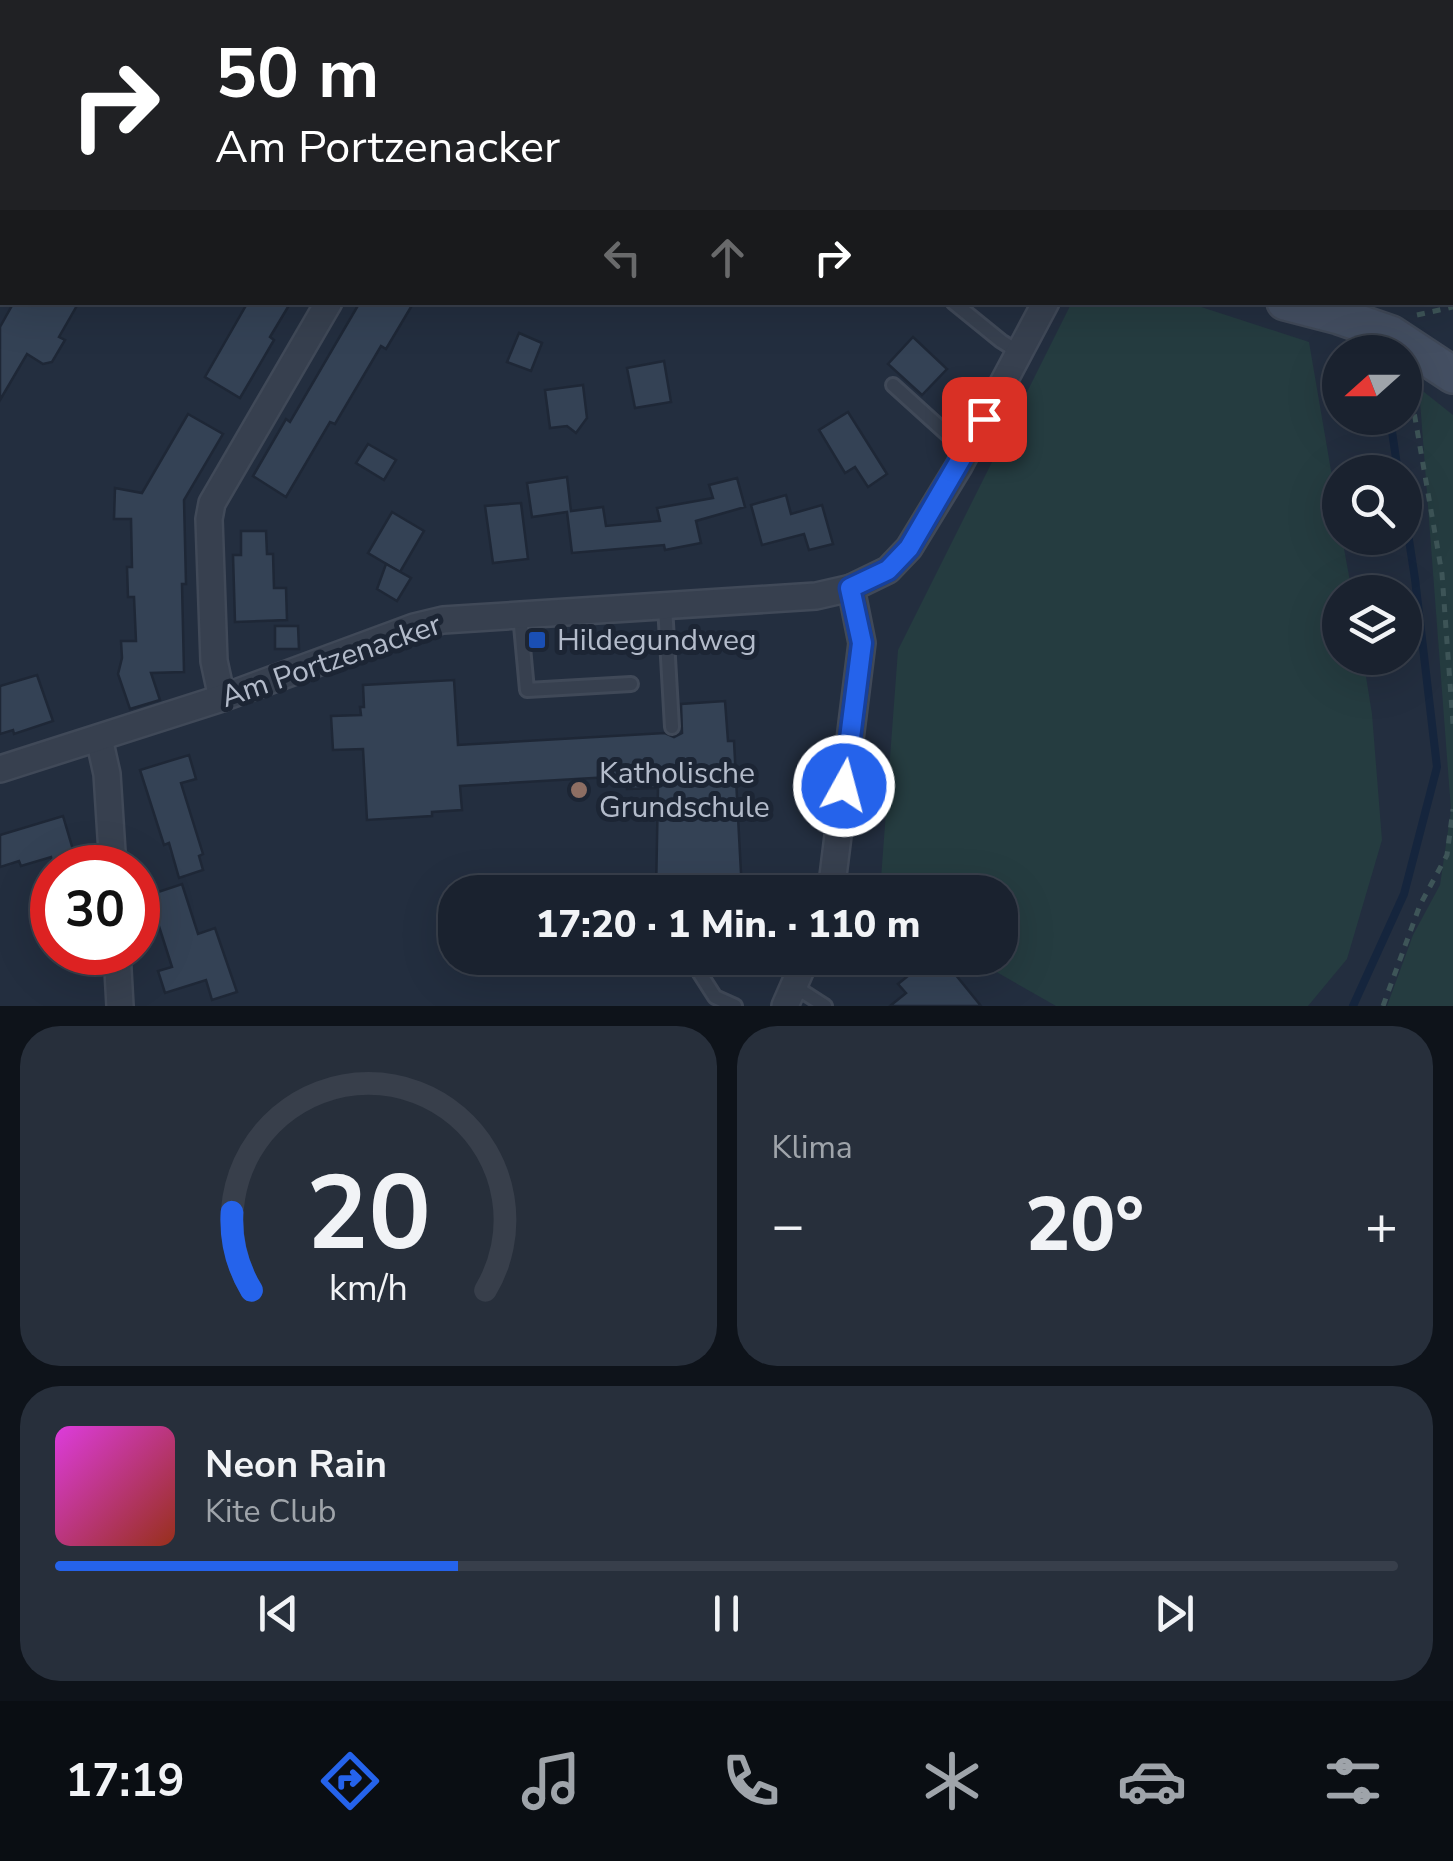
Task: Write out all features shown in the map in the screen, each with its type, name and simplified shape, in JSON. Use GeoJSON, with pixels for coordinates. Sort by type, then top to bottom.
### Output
{"type":"FeatureCollection","features":[{"type":"Feature","properties":{"kind":"main road"},"geometry":{"type":"LineString","coordinates":[[1297,305],[1404,325],[1453,375]]}},
{"type":"Feature","properties":{"kind":"street"},"geometry":{"type":"LineString","coordinates":[[222,698],[214,661],[209,519],[212,503],[327,305]]}},
{"type":"Feature","properties":{"kind":"street","name":"Am Portzenacker"},"geometry":{"type":"LineString","coordinates":[[0,770],[222,698],[414,627],[460,618],[816,596],[850,588],[888,570],[909,548],[966,452],[1044,305]]}},
{"type":"Feature","properties":{"kind":"street"},"geometry":{"type":"LineString","coordinates":[[834,875],[862,643],[850,588]]}},
{"type":"Feature","properties":{"kind":"street"},"geometry":{"type":"LineString","coordinates":[[98,738],[107,774],[111,845]]}},
{"type":"Feature","properties":{"kind":"street"},"geometry":{"type":"LineString","coordinates":[[119,975],[120,1006]]}},
{"type":"Feature","properties":{"kind":"lane"},"geometry":{"type":"LineString","coordinates":[[957,305],[1020,353]]}},
{"type":"Feature","properties":{"kind":"lane"},"geometry":{"type":"LineString","coordinates":[[894,384],[966,452]]}},
{"type":"Feature","properties":{"kind":"lane"},"geometry":{"type":"LineString","coordinates":[[665,606],[672,727]]}},
{"type":"Feature","properties":{"kind":"lane"},"geometry":{"type":"LineString","coordinates":[[520,614],[527,690],[631,684]]}},
{"type":"Feature","properties":{"kind":"lane"},"geometry":{"type":"LineString","coordinates":[[701,975],[715,997],[735,1006]]}},
{"type":"Feature","properties":{"kind":"lane"},"geometry":{"type":"LineString","coordinates":[[790,996],[826,1006]]}},
{"type":"Feature","properties":{"kind":"path"},"geometry":{"type":"LineString","coordinates":[[1404,325],[1453,306]]}},
{"type":"Feature","properties":{"kind":"path"},"geometry":{"type":"LineString","coordinates":[[1418,435],[1442,574],[1453,724]]}},
{"type":"Feature","properties":{"kind":"path"},"geometry":{"type":"LineString","coordinates":[[1383,1006],[1420,905],[1446,855],[1453,809]]}},
{"type":"Feature","properties":{"kind":"green space"},"geometry":{"type":"Polygon","coordinates":[[[1070,305],[1195,305],[1309,342],[1328,455],[1322,455],[1322,555],[1345,555],[1349,575],[1322,575],[1322,675],[1366,675],[1382,840],[1347,959],[1308,1006],[1056,1006],[1002,975],[1018,975],[1018,875],[881,875],[898,650],[1070,305]]]}},
{"type":"Feature","properties":{"kind":"green space"},"geometry":{"type":"Polygon","coordinates":[[[1422,390],[1453,415],[1453,1006],[1387,1006],[1413,935],[1440,885],[1451,810],[1422,390]]]}},
{"type":"Feature","properties":{"kind":"building"},"geometry":{"type":"Polygon","coordinates":[[[12,305],[77,305],[59,337],[65,340],[52,362],[43,364],[27,354],[0,400],[0,327],[12,305]]]}},
{"type":"Feature","properties":{"kind":"building"},"geometry":{"type":"Polygon","coordinates":[[[246,305],[289,305],[240,398],[205,377],[246,305]]]}},
{"type":"Feature","properties":{"kind":"building"},"geometry":{"type":"Polygon","coordinates":[[[358,305],[412,305],[386,349],[381,346],[335,424],[330,422],[286,497],[253,476],[286,419],[290,422],[358,305]]]}},
{"type":"Feature","properties":{"kind":"building"},"geometry":{"type":"Polygon","coordinates":[[[519,333],[542,343],[531,371],[507,362],[519,333]]]}},
{"type":"Feature","properties":{"kind":"building"},"geometry":{"type":"Polygon","coordinates":[[[913,337],[947,369],[922,395],[888,364],[913,337]]]}},
{"type":"Feature","properties":{"kind":"building"},"geometry":{"type":"Polygon","coordinates":[[[664,361],[671,402],[635,408],[627,368],[664,361]]]}},
{"type":"Feature","properties":{"kind":"building"},"geometry":{"type":"Polygon","coordinates":[[[583,385],[587,418],[576,433],[567,426],[550,428],[545,390],[583,385]]]}},
{"type":"Feature","properties":{"kind":"building"},"geometry":{"type":"Polygon","coordinates":[[[848,412],[887,474],[868,487],[855,467],[845,473],[819,430],[848,412]]]}},
{"type":"Feature","properties":{"kind":"building"},"geometry":{"type":"Polygon","coordinates":[[[188,414],[223,434],[184,500],[184,672],[151,673],[160,700],[130,709],[118,674],[121,641],[136,641],[134,597],[128,597],[131,519],[114,519],[115,488],[142,493],[188,414]]]}},
{"type":"Feature","properties":{"kind":"building"},"geometry":{"type":"Polygon","coordinates":[[[368,444],[396,460],[384,480],[356,463],[368,444]]]}},
{"type":"Feature","properties":{"kind":"building"},"geometry":{"type":"Polygon","coordinates":[[[567,477],[571,511],[603,507],[606,526],[660,521],[657,508],[713,498],[709,485],[737,478],[745,507],[696,521],[701,543],[665,550],[664,545],[572,553],[567,512],[532,517],[527,483],[567,477]]]}},
{"type":"Feature","properties":{"kind":"building"},"geometry":{"type":"Polygon","coordinates":[[[786,495],[791,514],[822,505],[833,544],[809,550],[804,534],[762,545],[751,505],[786,495]]]}},
{"type":"Feature","properties":{"kind":"building"},"geometry":{"type":"Polygon","coordinates":[[[521,503],[528,559],[493,563],[485,506],[521,503]]]}},
{"type":"Feature","properties":{"kind":"building"},"geometry":{"type":"Polygon","coordinates":[[[392,512],[424,531],[400,572],[368,553],[392,512]]]}},
{"type":"Feature","properties":{"kind":"building"},"geometry":{"type":"Polygon","coordinates":[[[241,531],[266,531],[267,554],[273,554],[274,588],[286,588],[287,620],[235,622],[233,555],[241,555],[241,531]]]}},
{"type":"Feature","properties":{"kind":"building"},"geometry":{"type":"Polygon","coordinates":[[[386,564],[411,578],[397,601],[377,589],[386,564]]]}},
{"type":"Feature","properties":{"kind":"building"},"geometry":{"type":"Polygon","coordinates":[[[275,626],[298,626],[299,649],[275,649],[275,626]]]}},
{"type":"Feature","properties":{"kind":"building"},"geometry":{"type":"Polygon","coordinates":[[[37,675],[53,721],[14,734],[13,730],[0,734],[0,686],[37,675]]]}},
{"type":"Feature","properties":{"kind":"building"},"geometry":{"type":"Polygon","coordinates":[[[454,680],[458,745],[665,733],[674,737],[682,733],[681,704],[725,701],[728,741],[734,741],[741,875],[656,875],[658,788],[627,789],[626,776],[460,786],[462,810],[367,820],[363,749],[333,750],[331,716],[361,715],[363,685],[454,680]]]}},
{"type":"Feature","properties":{"kind":"building"},"geometry":{"type":"Polygon","coordinates":[[[189,755],[196,779],[181,783],[203,854],[199,856],[203,870],[179,878],[140,770],[189,755]]]}},
{"type":"Feature","properties":{"kind":"building"},"geometry":{"type":"Polygon","coordinates":[[[63,816],[72,845],[30,845],[30,863],[21,866],[19,861],[0,867],[0,835],[63,816]]]}},
{"type":"Feature","properties":{"kind":"building"},"geometry":{"type":"Polygon","coordinates":[[[182,884],[198,934],[215,928],[237,992],[212,1000],[206,980],[165,993],[160,970],[172,967],[160,929],[160,891],[182,884]]]}},
{"type":"Feature","properties":{"kind":"building"},"geometry":{"type":"Polygon","coordinates":[[[909,975],[956,975],[981,1006],[890,1006],[906,993],[898,984],[909,975]]]}},
{"type":"Feature","properties":{"kind":"waterway"},"geometry":{"type":"LineString","coordinates":[[1393,435],[1395,455]]}},
{"type":"Feature","properties":{"kind":"waterway"},"geometry":{"type":"LineString","coordinates":[[1353,1006],[1404,894],[1437,767],[1411,555]]}},
{"type":"Feature","properties":{"kind":"place","name":"Hildegundweg"},"geometry":{"type":"Point","coordinates":[537,640]}},
{"type":"Feature","properties":{"kind":"place","name":"Katholische Grundschule"},"geometry":{"type":"Point","coordinates":[579,790]}},
{"type":"Feature","properties":{"kind":"route"},"geometry":{"type":"LineString","coordinates":[[844,786],[862,643],[850,588],[888,570],[909,548],[984,419]]}}]}
